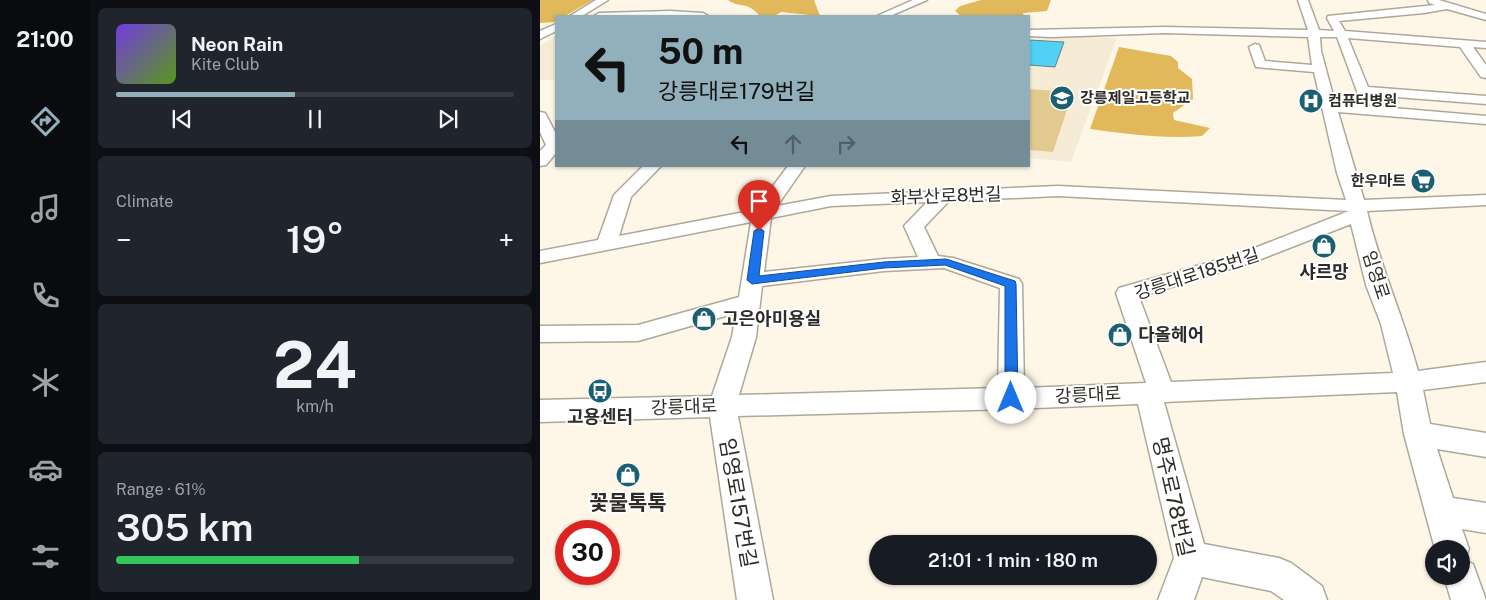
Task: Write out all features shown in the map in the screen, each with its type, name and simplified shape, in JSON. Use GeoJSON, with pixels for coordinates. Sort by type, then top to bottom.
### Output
{"type":"FeatureCollection","features":[{"type":"Feature","properties":{"kind":"street"},"geometry":{"type":"LineString","coordinates":[[577,15],[603,0]]}},
{"type":"Feature","properties":{"kind":"street"},"geometry":{"type":"LineString","coordinates":[[884,15],[922,0]]}},
{"type":"Feature","properties":{"kind":"street","name":"임영로"},"geometry":{"type":"LineString","coordinates":[[1303,0],[1315,34],[1315,50],[1331,107],[1346,173],[1358,210],[1377,285],[1393,324],[1408,382],[1418,434],[1449,540]]}},
{"type":"Feature","properties":{"kind":"street"},"geometry":{"type":"LineString","coordinates":[[1398,2],[1446,6],[1486,17]]}},
{"type":"Feature","properties":{"kind":"street"},"geometry":{"type":"LineString","coordinates":[[1426,5],[1345,13],[1332,18],[1341,34],[1363,91],[1486,100]]}},
{"type":"Feature","properties":{"kind":"street"},"geometry":{"type":"LineString","coordinates":[[634,15],[686,15]]}},
{"type":"Feature","properties":{"kind":"street"},"geometry":{"type":"LineString","coordinates":[[540,36],[555,28]]}},
{"type":"Feature","properties":{"kind":"street"},"geometry":{"type":"LineString","coordinates":[[1030,33],[1165,30],[1341,34],[1486,45]]}},
{"type":"Feature","properties":{"kind":"street"},"geometry":{"type":"LineString","coordinates":[[1463,42],[1486,74]]}},
{"type":"Feature","properties":{"kind":"street"},"geometry":{"type":"LineString","coordinates":[[1255,47],[1260,64],[1321,69]]}},
{"type":"Feature","properties":{"kind":"street"},"geometry":{"type":"LineString","coordinates":[[1331,107],[1486,120]]}},
{"type":"Feature","properties":{"kind":"street"},"geometry":{"type":"LineString","coordinates":[[540,116],[554,146],[540,161]]}},
{"type":"Feature","properties":{"kind":"street"},"geometry":{"type":"LineString","coordinates":[[606,245],[623,195],[652,167]]}},
{"type":"Feature","properties":{"kind":"street"},"geometry":{"type":"LineString","coordinates":[[722,406],[744,337],[762,214],[796,167]]}},
{"type":"Feature","properties":{"kind":"street","name":"화부산로8번길"},"geometry":{"type":"LineString","coordinates":[[540,257],[831,201],[1058,191],[1358,210]]}},
{"type":"Feature","properties":{"kind":"street"},"geometry":{"type":"LineString","coordinates":[[931,263],[914,226],[944,196]]}},
{"type":"Feature","properties":{"kind":"street"},"geometry":{"type":"LineString","coordinates":[[1358,210],[1486,200]]}},
{"type":"Feature","properties":{"kind":"street","name":"강릉대로185번길"},"geometry":{"type":"LineString","coordinates":[[1155,392],[1127,293],[1249,257],[1358,210]]}},
{"type":"Feature","properties":{"kind":"street"},"geometry":{"type":"LineString","coordinates":[[540,334],[638,333],[751,291],[884,265],[946,262],[1011,284],[1011,398]]}},
{"type":"Feature","properties":{"kind":"street","name":"강릉대로"},"geometry":{"type":"LineString","coordinates":[[540,411],[1011,398],[1408,382],[1486,372]]}},
{"type":"Feature","properties":{"kind":"street","name":"명주로78번길"},"geometry":{"type":"LineString","coordinates":[[1155,392],[1191,558],[1176,600]]}},
{"type":"Feature","properties":{"kind":"street","name":"임영로157번길"},"geometry":{"type":"LineString","coordinates":[[722,406],[755,600]]}},
{"type":"Feature","properties":{"kind":"street"},"geometry":{"type":"LineString","coordinates":[[1418,434],[1486,445]]}},
{"type":"Feature","properties":{"kind":"street"},"geometry":{"type":"LineString","coordinates":[[1440,510],[1486,518]]}},
{"type":"Feature","properties":{"kind":"street"},"geometry":{"type":"LineString","coordinates":[[1191,558],[1279,575],[1312,600]]}},
{"type":"Feature","properties":{"kind":"street"},"geometry":{"type":"LineString","coordinates":[[1464,585],[1469,600]]}},
{"type":"Feature","properties":{"kind":"shaded area"},"geometry":{"type":"Polygon","coordinates":[[[540,0],[593,0],[567,15],[555,15],[555,22],[540,23],[540,0]]]}},
{"type":"Feature","properties":{"kind":"shaded area"},"geometry":{"type":"Polygon","coordinates":[[[728,0],[814,0],[820,15],[781,12],[776,15],[759,15],[746,6],[732,3],[728,0]]]}},
{"type":"Feature","properties":{"kind":"shaded area"},"geometry":{"type":"Polygon","coordinates":[[[981,0],[1051,0],[1047,11],[1023,13],[1024,15],[960,15],[955,11],[960,6],[981,0]]]}},
{"type":"Feature","properties":{"kind":"shaded area","name":"강릉제일고등학교"},"geometry":{"type":"Polygon","coordinates":[[[1030,35],[1117,38],[1071,162],[1030,158],[1030,35]]]}},
{"type":"Feature","properties":{"kind":"shaded area"},"geometry":{"type":"Polygon","coordinates":[[[555,37],[555,80],[540,80],[540,46],[555,37]]]}},
{"type":"Feature","properties":{"kind":"shaded area"},"geometry":{"type":"Polygon","coordinates":[[[1119,47],[1171,56],[1178,62],[1178,68],[1192,79],[1193,99],[1173,113],[1174,120],[1210,128],[1202,136],[1188,137],[1146,136],[1090,129],[1119,47]]]}},
{"type":"Feature","properties":{"kind":"shaded area"},"geometry":{"type":"Polygon","coordinates":[[[1030,89],[1073,92],[1053,152],[1030,150],[1030,89]]]}},
{"type":"Feature","properties":{"kind":"building"},"geometry":{"type":"Polygon","coordinates":[[[1030,40],[1064,42],[1055,67],[1030,65],[1030,40]]]}},
{"type":"Feature","properties":{"kind":"place","name":"강릉제일고등학교"},"geometry":{"type":"Point","coordinates":[1062,98]}},
{"type":"Feature","properties":{"kind":"place","name":"컴퓨터병원"},"geometry":{"type":"Point","coordinates":[1311,101]}},
{"type":"Feature","properties":{"kind":"place","name":"한우마트"},"geometry":{"type":"Point","coordinates":[1423,181]}},
{"type":"Feature","properties":{"kind":"place","name":"샤르망"},"geometry":{"type":"Point","coordinates":[1324,246]}},
{"type":"Feature","properties":{"kind":"place","name":"고은아미용실"},"geometry":{"type":"Point","coordinates":[704,319]}},
{"type":"Feature","properties":{"kind":"place","name":"다올헤어"},"geometry":{"type":"Point","coordinates":[1120,335]}},
{"type":"Feature","properties":{"kind":"place","name":"고용센터"},"geometry":{"type":"Point","coordinates":[600,391]}},
{"type":"Feature","properties":{"kind":"place","name":"꽃물톡톡"},"geometry":{"type":"Point","coordinates":[628,475]}},
{"type":"Feature","properties":{"kind":"route"},"geometry":{"type":"LineString","coordinates":[[759,231],[752,280],[884,265],[946,262],[1011,284],[1011,398]]}}]}
